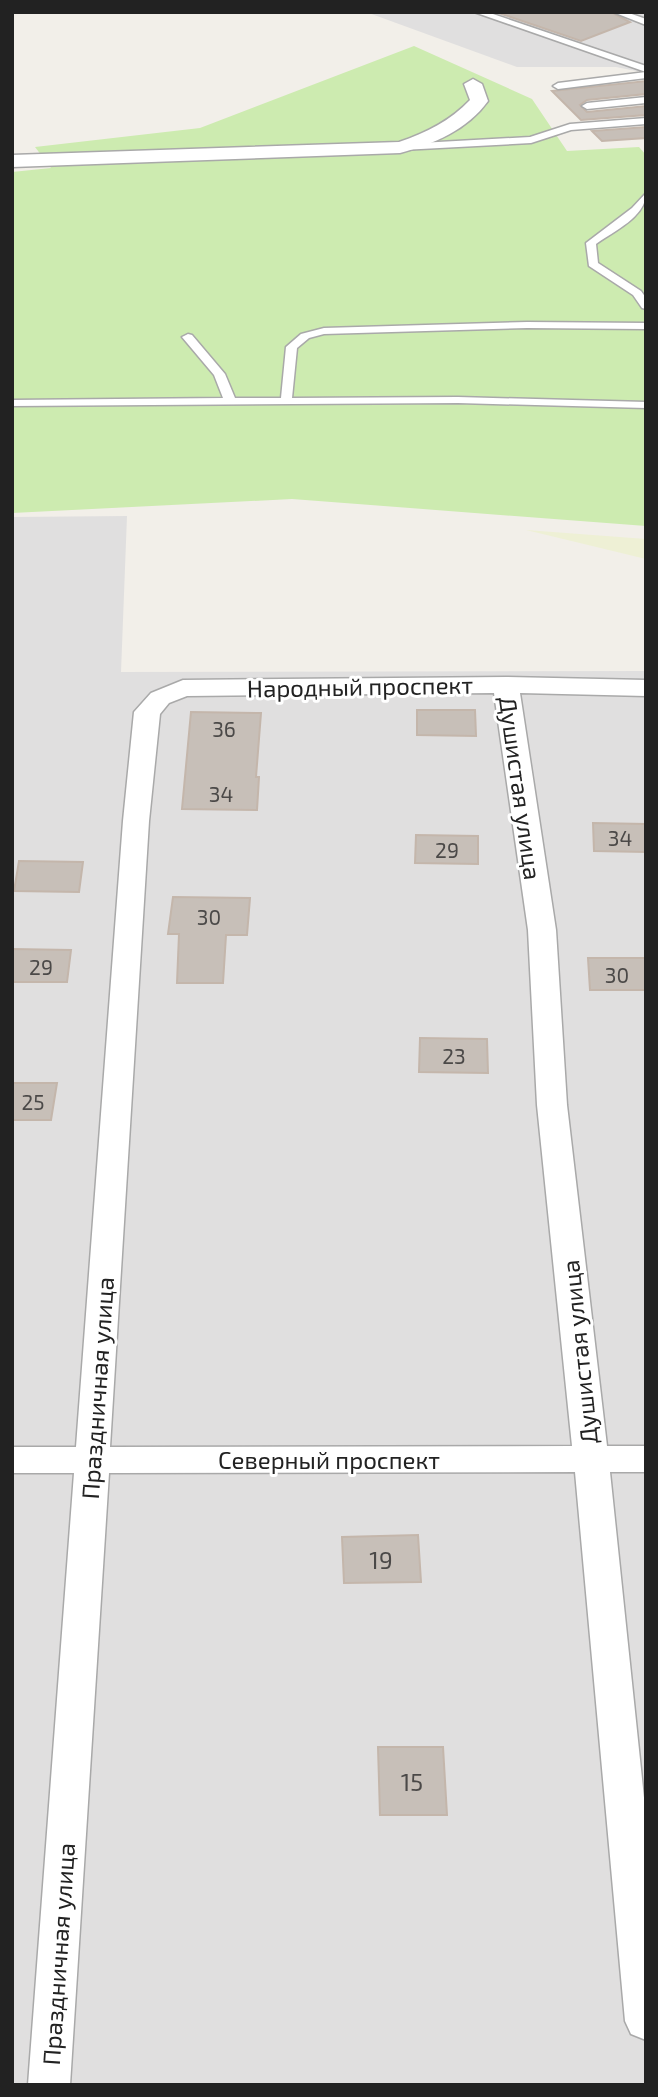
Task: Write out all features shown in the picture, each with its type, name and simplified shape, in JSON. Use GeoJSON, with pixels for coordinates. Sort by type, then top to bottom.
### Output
{"type":"FeatureCollection","features":[{"type":"Feature","properties":{"kind":"street"},"geometry":{"type":"LineString","coordinates":[[12,161],[400,147],[429,139],[463,119],[479,101],[473,83]]}},
{"type":"Feature","properties":{"kind":"street","name":"Народный проспект"},"geometry":{"type":"LineString","coordinates":[[160,698],[183,688],[506,685],[646,688]]}},
{"type":"Feature","properties":{"kind":"street","name":"Душистая улица"},"geometry":{"type":"LineString","coordinates":[[506,685],[542,930],[552,1105],[591,1459],[646,2021]]}},
{"type":"Feature","properties":{"kind":"street","name":"Праздничная улица"},"geometry":{"type":"LineString","coordinates":[[49,2085],[136,821],[147,712],[160,698]]}},
{"type":"Feature","properties":{"kind":"street","name":"Северный проспект"},"geometry":{"type":"LineString","coordinates":[[12,1460],[646,1459]]}},
{"type":"Feature","properties":{"kind":"lane"},"geometry":{"type":"LineString","coordinates":[[478,12],[646,69]]}},
{"type":"Feature","properties":{"kind":"lane"},"geometry":{"type":"LineString","coordinates":[[617,12],[646,22]]}},
{"type":"Feature","properties":{"kind":"lane"},"geometry":{"type":"LineString","coordinates":[[558,86],[646,75]]}},
{"type":"Feature","properties":{"kind":"lane"},"geometry":{"type":"LineString","coordinates":[[587,106],[646,100]]}},
{"type":"Feature","properties":{"kind":"lane"},"geometry":{"type":"LineString","coordinates":[[400,147],[531,140],[570,127],[646,121]]}},
{"type":"Feature","properties":{"kind":"lane"},"geometry":{"type":"LineString","coordinates":[[646,195],[636,210],[591,243],[593,264],[637,293],[646,306]]}},
{"type":"Feature","properties":{"kind":"lane"},"geometry":{"type":"LineString","coordinates":[[286,400],[292,347],[305,336],[324,331],[527,325],[646,326]]}},
{"type":"Feature","properties":{"kind":"lane"},"geometry":{"type":"LineString","coordinates":[[188,337],[219,373],[230,400]]}},
{"type":"Feature","properties":{"kind":"lane"},"geometry":{"type":"LineString","coordinates":[[12,403],[458,400],[646,405]]}},
{"type":"Feature","properties":{"kind":"shaded area"},"geometry":{"type":"Polygon","coordinates":[[[366,12],[646,12],[646,73],[616,67],[517,67],[366,12]]]}},
{"type":"Feature","properties":{"kind":"shaded area"},"geometry":{"type":"Polygon","coordinates":[[[127,516],[121,672],[646,671],[646,2085],[12,2085],[12,517],[127,516]]]}},
{"type":"Feature","properties":{"kind":"green space"},"geometry":{"type":"Polygon","coordinates":[[[414,46],[532,99],[567,151],[639,147],[646,155],[646,526],[292,499],[12,513],[12,172],[51,168],[35,147],[200,128],[414,46]]]}},
{"type":"Feature","properties":{"kind":"green space"},"geometry":{"type":"Polygon","coordinates":[[[526,530],[646,539],[646,559],[526,530]]]}},
{"type":"Feature","properties":{"kind":"building"},"geometry":{"type":"Polygon","coordinates":[[[496,12],[611,12],[630,22],[581,41],[496,12]]]}},
{"type":"Feature","properties":{"kind":"building"},"geometry":{"type":"Polygon","coordinates":[[[646,81],[646,94],[587,100],[580,105],[587,112],[646,106],[646,115],[581,120],[552,91],[646,81]]]}},
{"type":"Feature","properties":{"kind":"building"},"geometry":{"type":"Polygon","coordinates":[[[646,127],[646,138],[602,141],[592,131],[646,127]]]}},
{"type":"Feature","properties":{"kind":"building"},"geometry":{"type":"Polygon","coordinates":[[[417,710],[475,710],[476,736],[417,735],[417,710]]]}},
{"type":"Feature","properties":{"kind":"building"},"geometry":{"type":"Polygon","coordinates":[[[191,712],[261,713],[256,777],[259,777],[257,810],[182,809],[191,712]]]}},
{"type":"Feature","properties":{"kind":"building"},"geometry":{"type":"Polygon","coordinates":[[[593,823],[646,824],[646,852],[594,851],[593,823]]]}},
{"type":"Feature","properties":{"kind":"building"},"geometry":{"type":"Polygon","coordinates":[[[416,835],[478,836],[478,864],[415,863],[416,835]]]}},
{"type":"Feature","properties":{"kind":"building"},"geometry":{"type":"Polygon","coordinates":[[[19,861],[83,862],[79,892],[14,891],[19,861]]]}},
{"type":"Feature","properties":{"kind":"building"},"geometry":{"type":"Polygon","coordinates":[[[173,897],[250,898],[247,935],[226,935],[223,983],[177,983],[179,934],[168,934],[173,897]]]}},
{"type":"Feature","properties":{"kind":"building"},"geometry":{"type":"Polygon","coordinates":[[[12,949],[71,950],[67,982],[12,982],[12,949]]]}},
{"type":"Feature","properties":{"kind":"building"},"geometry":{"type":"Polygon","coordinates":[[[588,958],[646,958],[646,990],[590,990],[588,958]]]}},
{"type":"Feature","properties":{"kind":"building"},"geometry":{"type":"Polygon","coordinates":[[[420,1038],[487,1039],[488,1073],[419,1072],[420,1038]]]}},
{"type":"Feature","properties":{"kind":"building"},"geometry":{"type":"Polygon","coordinates":[[[12,1083],[57,1083],[51,1120],[12,1120],[12,1083]]]}},
{"type":"Feature","properties":{"kind":"building"},"geometry":{"type":"Polygon","coordinates":[[[418,1535],[421,1582],[344,1583],[342,1537],[418,1535]]]}},
{"type":"Feature","properties":{"kind":"building"},"geometry":{"type":"Polygon","coordinates":[[[378,1747],[443,1747],[447,1815],[380,1815],[378,1747]]]}}]}
